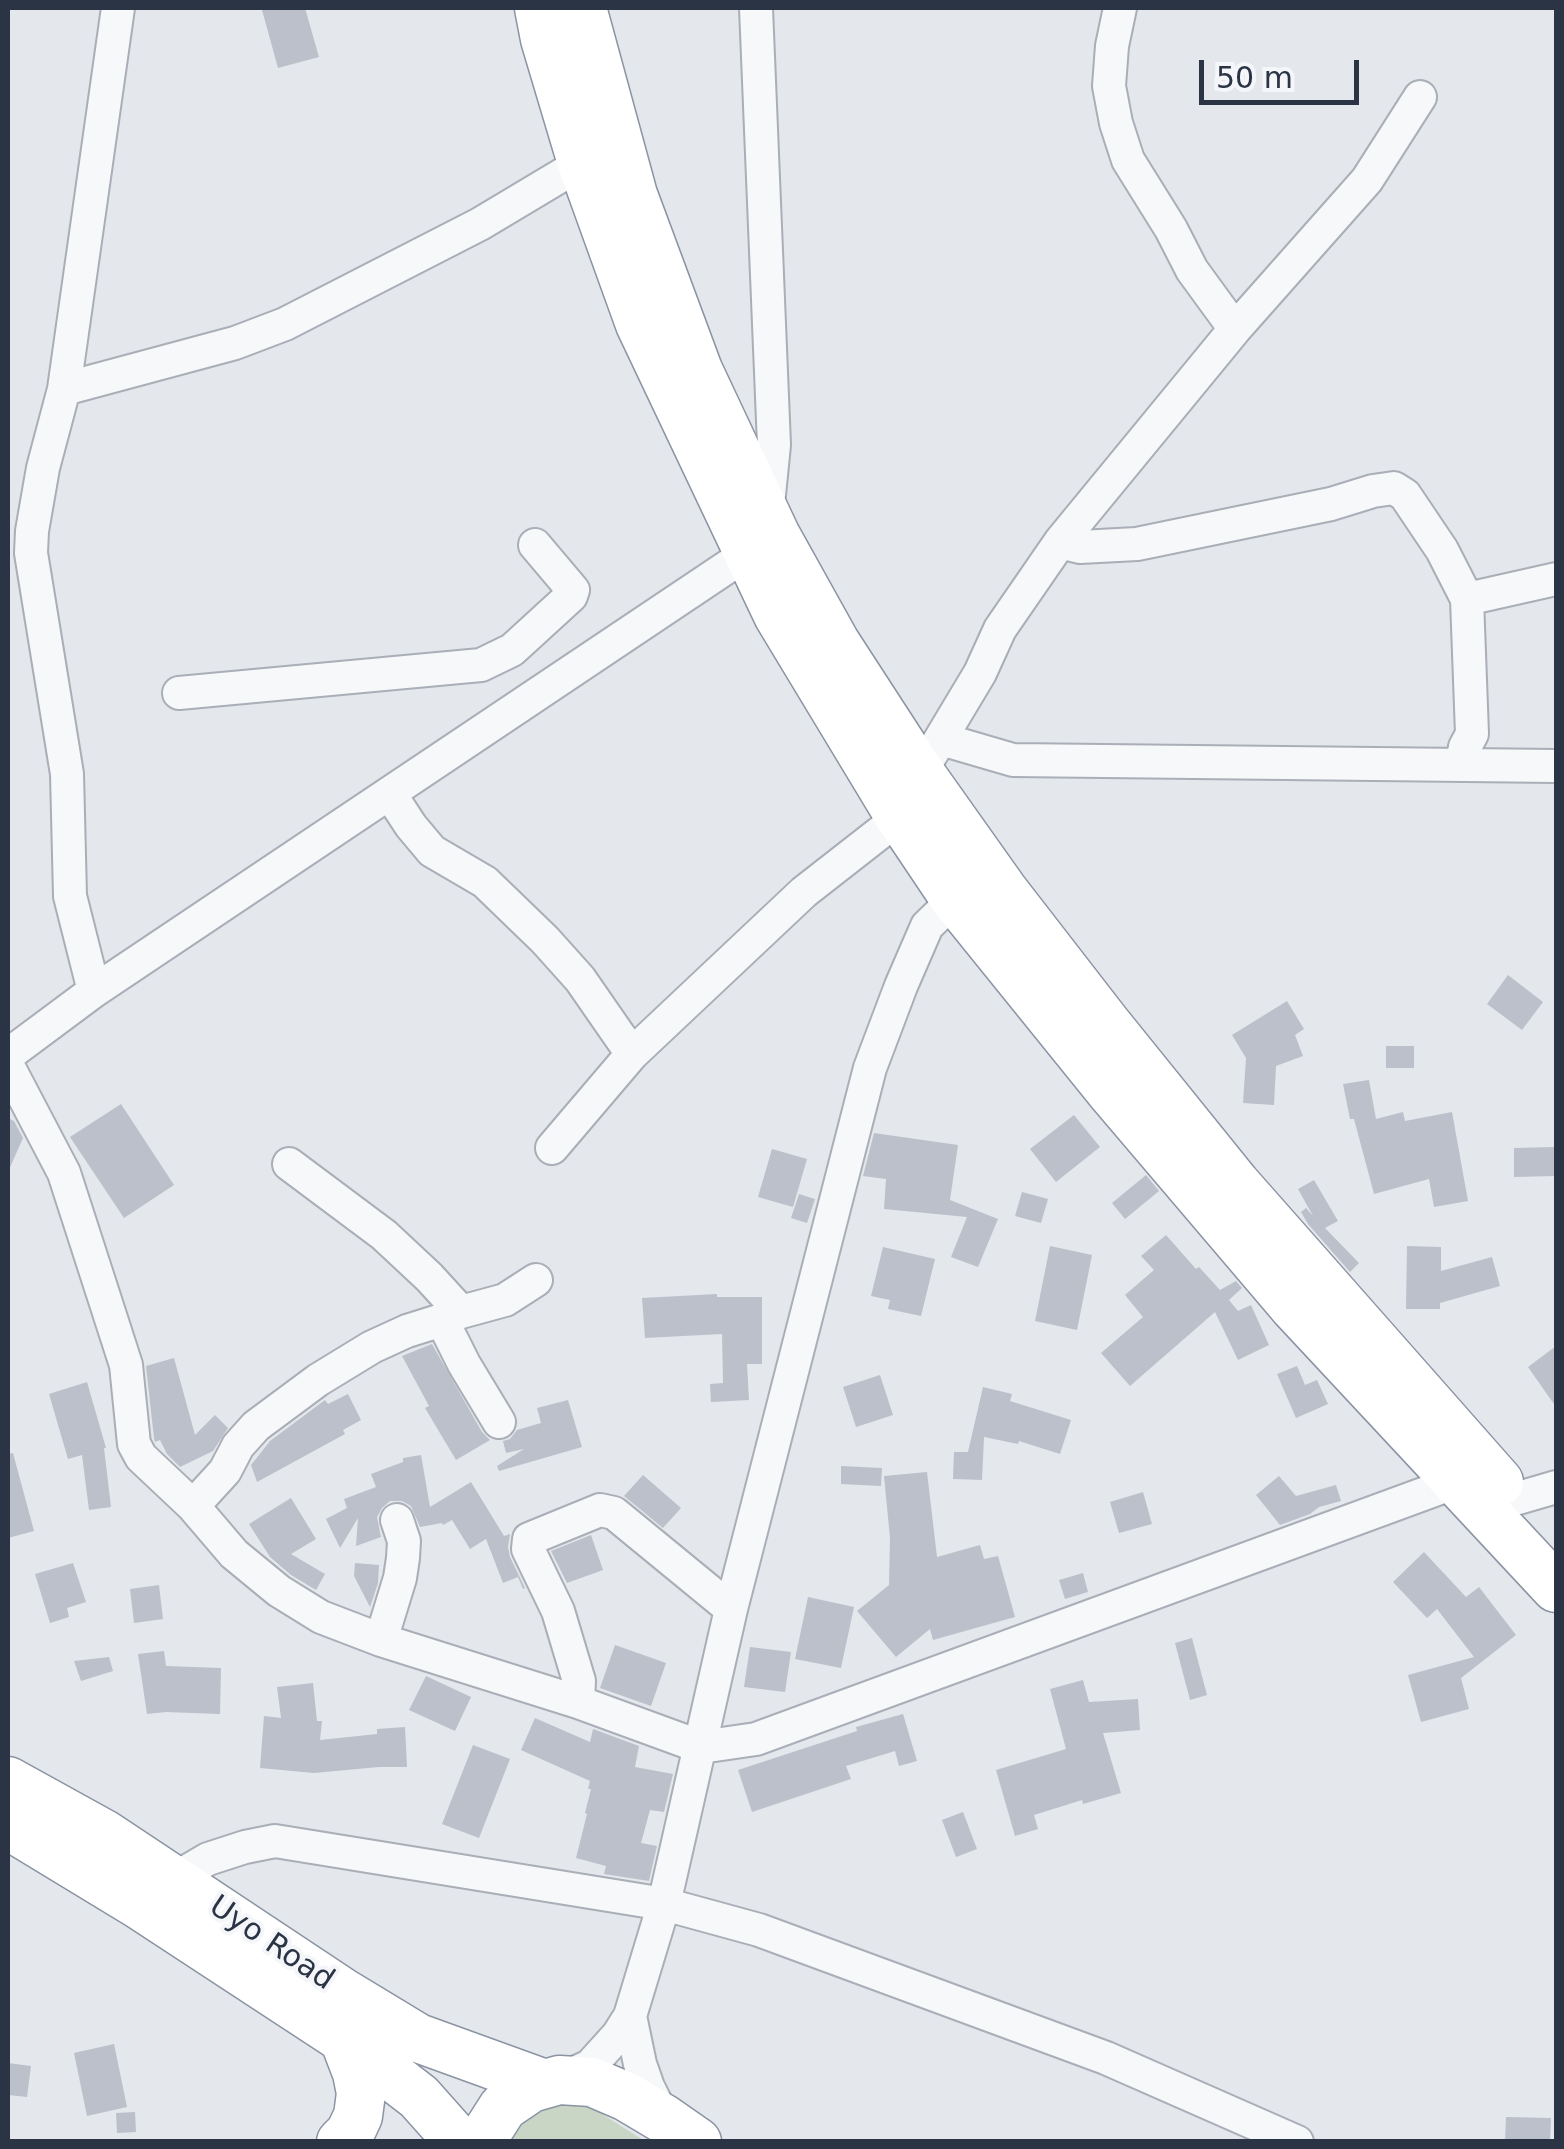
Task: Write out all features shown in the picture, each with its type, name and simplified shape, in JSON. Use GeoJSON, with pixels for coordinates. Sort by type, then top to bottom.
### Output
{"type":"FeatureCollection","features":[{"type":"Feature","properties":{"kind":"highway"},"geometry":{"type":"LineString","coordinates":[[539,8],[582,163],[640,324],[758,534],[835,642],[930,756],[1003,890],[1236,1184],[1536,1493],[1556,1542]]}},
{"type":"Feature","properties":{"kind":"highway"},"geometry":{"type":"LineString","coordinates":[[582,8],[640,213],[758,534],[778,615],[900,816],[955,899],[1110,1092],[1294,1308],[1556,1588]]}},
{"type":"Feature","properties":{"kind":"highway","name":"Uyo Road"},"geometry":{"type":"LineString","coordinates":[[8,1781],[104,1834],[418,2038],[552,2082],[592,2082],[681,2130]]}},
{"type":"Feature","properties":{"kind":"highway","name":"Uyo Road"},"geometry":{"type":"LineString","coordinates":[[8,1825],[138,1904],[344,2039],[420,2097],[459,2142]]}},
{"type":"Feature","properties":{"kind":"highway"},"geometry":{"type":"LineString","coordinates":[[342,2142],[358,2116],[361,2093],[344,2039]]}},
{"type":"Feature","properties":{"kind":"highway"},"geometry":{"type":"LineString","coordinates":[[484,2142],[503,2106],[532,2088],[552,2082]]}},
{"type":"Feature","properties":{"kind":"street"},"geometry":{"type":"LineString","coordinates":[[94,991],[70,896],[67,774],[31,553],[44,468],[64,389],[118,8]]}},
{"type":"Feature","properties":{"kind":"street"},"geometry":{"type":"LineString","coordinates":[[8,1056],[94,991],[578,666],[758,534],[774,446],[756,8]]}},
{"type":"Feature","properties":{"kind":"street"},"geometry":{"type":"LineString","coordinates":[[1120,8],[1112,46],[1110,86],[1128,160],[1192,270],[1235,329]]}},
{"type":"Feature","properties":{"kind":"street"},"geometry":{"type":"LineString","coordinates":[[1420,98],[1367,180],[1235,329],[1060,542],[1000,630],[980,673],[930,756],[1556,766]]}},
{"type":"Feature","properties":{"kind":"street"},"geometry":{"type":"LineString","coordinates":[[64,389],[235,343],[284,324],[480,224],[582,163]]}},
{"type":"Feature","properties":{"kind":"street"},"geometry":{"type":"LineString","coordinates":[[1060,542],[1080,547],[1137,544],[1394,488],[1405,495],[1442,550],[1466,599],[1472,734],[1462,765]]}},
{"type":"Feature","properties":{"kind":"street"},"geometry":{"type":"LineString","coordinates":[[179,692],[481,665],[512,650],[571,596],[573,590],[535,545]]}},
{"type":"Feature","properties":{"kind":"street"},"geometry":{"type":"LineString","coordinates":[[1466,599],[1556,579]]}},
{"type":"Feature","properties":{"kind":"street"},"geometry":{"type":"LineString","coordinates":[[541,624],[578,666]]}},
{"type":"Feature","properties":{"kind":"street"},"geometry":{"type":"LineString","coordinates":[[390,794],[432,851],[485,882],[545,940],[580,979],[632,1054]]}},
{"type":"Feature","properties":{"kind":"street"},"geometry":{"type":"LineString","coordinates":[[552,1148],[632,1054],[804,892],[900,816]]}},
{"type":"Feature","properties":{"kind":"street"},"geometry":{"type":"LineString","coordinates":[[552,2082],[590,2066],[618,2036],[630,2016],[664,1904],[731,1609],[870,1068],[927,926],[955,899]]}},
{"type":"Feature","properties":{"kind":"street"},"geometry":{"type":"LineString","coordinates":[[8,1066],[64,1173],[126,1365],[134,1444],[142,1458],[193,1506],[234,1554],[279,1591],[321,1617],[701,1747],[756,1739],[1456,1482]]}},
{"type":"Feature","properties":{"kind":"street"},"geometry":{"type":"LineString","coordinates":[[289,1164],[384,1236],[430,1277],[499,1422]]}},
{"type":"Feature","properties":{"kind":"street"},"geometry":{"type":"LineString","coordinates":[[193,1506],[225,1472],[238,1446],[256,1426],[318,1380],[406,1331],[505,1300],[536,1280]]}},
{"type":"Feature","properties":{"kind":"street"},"geometry":{"type":"LineString","coordinates":[[578,1702],[579,1681],[558,1611],[528,1548],[529,1539],[600,1510],[614,1513],[731,1609]]}},
{"type":"Feature","properties":{"kind":"street"},"geometry":{"type":"LineString","coordinates":[[381,1640],[404,1558],[404,1541],[397,1520]]}},
{"type":"Feature","properties":{"kind":"street"},"geometry":{"type":"LineString","coordinates":[[174,1880],[208,1859],[275,1841],[664,1904],[759,1930],[1106,2058],[1296,2142]]}},
{"type":"Feature","properties":{"kind":"street"},"geometry":{"type":"LineString","coordinates":[[630,2016],[644,2076],[681,2130]]}},
{"type":"Feature","properties":{"kind":"green space"},"geometry":{"type":"Polygon","coordinates":[[[572,2102],[594,2109],[645,2141],[504,2142],[528,2109],[572,2102]]]}},
{"type":"Feature","properties":{"kind":"building"},"geometry":{"type":"Polygon","coordinates":[[[305,8],[319,57],[278,68],[262,10],[305,8]]]}},
{"type":"Feature","properties":{"kind":"building"},"geometry":{"type":"Polygon","coordinates":[[[1508,975],[1543,1002],[1522,1030],[1487,1004],[1508,975]]]}},
{"type":"Feature","properties":{"kind":"building"},"geometry":{"type":"Polygon","coordinates":[[[1287,1001],[1304,1029],[1295,1035],[1303,1056],[1276,1066],[1274,1105],[1243,1103],[1246,1058],[1232,1035],[1287,1001]]]}},
{"type":"Feature","properties":{"kind":"building"},"geometry":{"type":"Polygon","coordinates":[[[1386,1046],[1414,1046],[1414,1068],[1386,1068],[1386,1046]]]}},
{"type":"Feature","properties":{"kind":"building"},"geometry":{"type":"Polygon","coordinates":[[[1369,1080],[1376,1119],[1403,1112],[1405,1121],[1452,1112],[1468,1201],[1434,1207],[1429,1179],[1374,1194],[1343,1084],[1369,1080]]]}},
{"type":"Feature","properties":{"kind":"building"},"geometry":{"type":"Polygon","coordinates":[[[121,1104],[174,1185],[124,1218],[70,1137],[121,1104]]]}},
{"type":"Feature","properties":{"kind":"building"},"geometry":{"type":"Polygon","coordinates":[[[1074,1115],[1100,1147],[1056,1182],[1030,1149],[1074,1115]]]}},
{"type":"Feature","properties":{"kind":"building"},"geometry":{"type":"Polygon","coordinates":[[[8,1118],[23,1138],[8,1172],[8,1118]]]}},
{"type":"Feature","properties":{"kind":"building"},"geometry":{"type":"Polygon","coordinates":[[[874,1133],[958,1145],[950,1200],[998,1219],[978,1267],[951,1257],[967,1217],[884,1209],[886,1179],[863,1176],[874,1133]]]}},
{"type":"Feature","properties":{"kind":"building"},"geometry":{"type":"Polygon","coordinates":[[[1554,1147],[1555,1176],[1514,1177],[1514,1148],[1554,1147]]]}},
{"type":"Feature","properties":{"kind":"building"},"geometry":{"type":"Polygon","coordinates":[[[772,1149],[807,1159],[793,1207],[758,1197],[772,1149]]]}},
{"type":"Feature","properties":{"kind":"building"},"geometry":{"type":"Polygon","coordinates":[[[1146,1175],[1159,1191],[1125,1219],[1112,1203],[1146,1175]]]}},
{"type":"Feature","properties":{"kind":"building"},"geometry":{"type":"Polygon","coordinates":[[[1314,1180],[1338,1221],[1325,1228],[1359,1263],[1350,1272],[1301,1212],[1306,1208],[1313,1216],[1298,1189],[1314,1180]]]}},
{"type":"Feature","properties":{"kind":"building"},"geometry":{"type":"Polygon","coordinates":[[[1022,1192],[1048,1199],[1041,1223],[1015,1216],[1022,1192]]]}},
{"type":"Feature","properties":{"kind":"building"},"geometry":{"type":"Polygon","coordinates":[[[799,1194],[815,1199],[807,1223],[791,1218],[799,1194]]]}},
{"type":"Feature","properties":{"kind":"building"},"geometry":{"type":"Polygon","coordinates":[[[1166,1235],[1220,1290],[1236,1281],[1242,1288],[1229,1300],[1238,1311],[1251,1305],[1269,1345],[1238,1360],[1215,1312],[1130,1386],[1101,1353],[1143,1317],[1125,1295],[1154,1270],[1141,1256],[1166,1235]]]}},
{"type":"Feature","properties":{"kind":"building"},"geometry":{"type":"Polygon","coordinates":[[[1050,1246],[1092,1255],[1077,1330],[1035,1321],[1050,1246]]]}},
{"type":"Feature","properties":{"kind":"building"},"geometry":{"type":"Polygon","coordinates":[[[1407,1246],[1441,1247],[1441,1271],[1492,1257],[1500,1286],[1440,1303],[1440,1309],[1406,1309],[1407,1246]]]}},
{"type":"Feature","properties":{"kind":"building"},"geometry":{"type":"Polygon","coordinates":[[[883,1247],[935,1259],[921,1316],[888,1309],[890,1300],[871,1296],[883,1247]]]}},
{"type":"Feature","properties":{"kind":"building"},"geometry":{"type":"Polygon","coordinates":[[[717,1294],[762,1297],[762,1364],[747,1364],[749,1400],[711,1402],[710,1384],[723,1383],[722,1334],[645,1338],[642,1298],[717,1294]]]}},
{"type":"Feature","properties":{"kind":"building"},"geometry":{"type":"Polygon","coordinates":[[[432,1344],[490,1440],[456,1460],[425,1408],[429,1406],[402,1356],[432,1344]]]}},
{"type":"Feature","properties":{"kind":"building"},"geometry":{"type":"Polygon","coordinates":[[[1556,1346],[1556,1407],[1528,1367],[1556,1346]]]}},
{"type":"Feature","properties":{"kind":"building"},"geometry":{"type":"Polygon","coordinates":[[[174,1358],[195,1435],[215,1415],[228,1428],[213,1451],[180,1467],[160,1440],[155,1442],[146,1366],[174,1358]]]}},
{"type":"Feature","properties":{"kind":"building"},"geometry":{"type":"Polygon","coordinates":[[[1297,1366],[1305,1385],[1317,1380],[1328,1404],[1296,1418],[1277,1374],[1297,1366]]]}},
{"type":"Feature","properties":{"kind":"building"},"geometry":{"type":"Polygon","coordinates":[[[880,1375],[893,1415],[856,1427],[843,1387],[880,1375]]]}},
{"type":"Feature","properties":{"kind":"building"},"geometry":{"type":"Polygon","coordinates":[[[87,1382],[106,1448],[111,1507],[89,1510],[82,1455],[68,1459],[49,1394],[87,1382]]]}},
{"type":"Feature","properties":{"kind":"building"},"geometry":{"type":"Polygon","coordinates":[[[983,1387],[1012,1394],[1010,1401],[1071,1420],[1060,1454],[1019,1441],[1018,1444],[984,1437],[982,1480],[953,1479],[954,1452],[968,1452],[983,1387]]]}},
{"type":"Feature","properties":{"kind":"building"},"geometry":{"type":"Polygon","coordinates":[[[348,1394],[361,1420],[343,1430],[345,1434],[257,1482],[251,1465],[270,1441],[325,1400],[328,1404],[348,1394]]]}},
{"type":"Feature","properties":{"kind":"building"},"geometry":{"type":"Polygon","coordinates":[[[568,1400],[582,1447],[499,1471],[497,1466],[524,1449],[506,1453],[503,1441],[517,1430],[541,1423],[537,1408],[568,1400]]]}},
{"type":"Feature","properties":{"kind":"building"},"geometry":{"type":"Polygon","coordinates":[[[13,1453],[34,1531],[8,1538],[8,1454],[13,1453]]]}},
{"type":"Feature","properties":{"kind":"building"},"geometry":{"type":"Polygon","coordinates":[[[421,1455],[430,1507],[471,1482],[504,1536],[510,1534],[510,1557],[525,1588],[518,1577],[503,1583],[486,1539],[470,1549],[452,1520],[420,1527],[411,1506],[402,1501],[390,1501],[382,1508],[377,1517],[381,1537],[356,1546],[358,1518],[340,1548],[326,1519],[347,1508],[344,1499],[376,1487],[371,1474],[403,1462],[403,1458],[421,1455]]]}},
{"type":"Feature","properties":{"kind":"building"},"geometry":{"type":"Polygon","coordinates":[[[841,1466],[882,1468],[881,1486],[841,1484],[841,1466]]]}},
{"type":"Feature","properties":{"kind":"building"},"geometry":{"type":"Polygon","coordinates":[[[927,1472],[937,1557],[980,1545],[984,1559],[998,1556],[1015,1617],[933,1640],[930,1629],[896,1657],[857,1611],[889,1585],[890,1538],[884,1476],[927,1472]]]}},
{"type":"Feature","properties":{"kind":"building"},"geometry":{"type":"Polygon","coordinates":[[[643,1475],[681,1508],[663,1528],[624,1496],[643,1475]]]}},
{"type":"Feature","properties":{"kind":"building"},"geometry":{"type":"Polygon","coordinates":[[[1279,1476],[1296,1496],[1336,1485],[1341,1501],[1280,1525],[1256,1495],[1279,1476]]]}},
{"type":"Feature","properties":{"kind":"building"},"geometry":{"type":"Polygon","coordinates":[[[1143,1492],[1152,1524],[1119,1533],[1110,1502],[1143,1492]]]}},
{"type":"Feature","properties":{"kind":"building"},"geometry":{"type":"Polygon","coordinates":[[[291,1498],[316,1539],[291,1554],[325,1574],[316,1590],[270,1557],[249,1524],[291,1498]]]}},
{"type":"Feature","properties":{"kind":"building"},"geometry":{"type":"Polygon","coordinates":[[[591,1535],[603,1570],[567,1583],[551,1551],[591,1535]]]}},
{"type":"Feature","properties":{"kind":"building"},"geometry":{"type":"Polygon","coordinates":[[[1424,1552],[1466,1597],[1479,1587],[1516,1635],[1461,1678],[1469,1709],[1421,1722],[1408,1675],[1474,1657],[1437,1609],[1427,1618],[1393,1582],[1424,1552]]]}},
{"type":"Feature","properties":{"kind":"building"},"geometry":{"type":"Polygon","coordinates":[[[73,1563],[86,1602],[67,1608],[69,1617],[50,1623],[35,1574],[73,1563]]]}},
{"type":"Feature","properties":{"kind":"building"},"geometry":{"type":"Polygon","coordinates":[[[355,1563],[379,1565],[370,1607],[354,1576],[355,1563]]]}},
{"type":"Feature","properties":{"kind":"building"},"geometry":{"type":"Polygon","coordinates":[[[1083,1573],[1088,1592],[1065,1599],[1059,1580],[1083,1573]]]}},
{"type":"Feature","properties":{"kind":"building"},"geometry":{"type":"Polygon","coordinates":[[[159,1585],[163,1619],[134,1623],[130,1589],[159,1585]]]}},
{"type":"Feature","properties":{"kind":"building"},"geometry":{"type":"Polygon","coordinates":[[[808,1597],[854,1607],[841,1668],[795,1659],[808,1597]]]}},
{"type":"Feature","properties":{"kind":"building"},"geometry":{"type":"Polygon","coordinates":[[[1192,1638],[1207,1695],[1190,1700],[1175,1643],[1192,1638]]]}},
{"type":"Feature","properties":{"kind":"building"},"geometry":{"type":"Polygon","coordinates":[[[615,1645],[666,1663],[651,1706],[600,1688],[615,1645]]]}},
{"type":"Feature","properties":{"kind":"building"},"geometry":{"type":"Polygon","coordinates":[[[750,1647],[791,1652],[785,1692],[744,1687],[750,1647]]]}},
{"type":"Feature","properties":{"kind":"building"},"geometry":{"type":"Polygon","coordinates":[[[164,1651],[166,1666],[221,1668],[220,1714],[147,1714],[138,1654],[164,1651]]]}},
{"type":"Feature","properties":{"kind":"building"},"geometry":{"type":"Polygon","coordinates":[[[109,1657],[113,1671],[81,1681],[74,1661],[109,1657]]]}},
{"type":"Feature","properties":{"kind":"building"},"geometry":{"type":"Polygon","coordinates":[[[426,1676],[471,1697],[455,1731],[409,1710],[426,1676]]]}},
{"type":"Feature","properties":{"kind":"building"},"geometry":{"type":"Polygon","coordinates":[[[1083,1680],[1089,1702],[1138,1699],[1140,1730],[1103,1733],[1121,1793],[1034,1815],[1038,1829],[1015,1836],[996,1770],[1066,1749],[1050,1689],[1083,1680]]]}},
{"type":"Feature","properties":{"kind":"building"},"geometry":{"type":"Polygon","coordinates":[[[313,1683],[317,1721],[322,1721],[320,1740],[405,1727],[407,1767],[314,1773],[260,1768],[264,1716],[281,1718],[277,1687],[313,1683]]]}},
{"type":"Feature","properties":{"kind":"building"},"geometry":{"type":"Polygon","coordinates":[[[903,1714],[917,1761],[899,1766],[895,1751],[846,1766],[851,1779],[752,1812],[738,1770],[903,1714]]]}},
{"type":"Feature","properties":{"kind":"building"},"geometry":{"type":"Polygon","coordinates":[[[535,1718],[590,1742],[593,1729],[639,1746],[635,1767],[673,1774],[664,1812],[650,1810],[641,1843],[657,1846],[649,1881],[604,1874],[606,1866],[576,1858],[590,1781],[521,1750],[535,1718]]]}},
{"type":"Feature","properties":{"kind":"building"},"geometry":{"type":"Polygon","coordinates":[[[473,1745],[510,1759],[479,1838],[442,1824],[473,1745]]]}},
{"type":"Feature","properties":{"kind":"building"},"geometry":{"type":"Polygon","coordinates":[[[963,1812],[977,1849],[956,1857],[942,1820],[963,1812]]]}},
{"type":"Feature","properties":{"kind":"building"},"geometry":{"type":"Polygon","coordinates":[[[114,2044],[127,2107],[87,2116],[74,2053],[114,2044]]]}},
{"type":"Feature","properties":{"kind":"building"},"geometry":{"type":"Polygon","coordinates":[[[8,2063],[31,2066],[27,2097],[8,2095],[8,2063]]]}},
{"type":"Feature","properties":{"kind":"building"},"geometry":{"type":"Polygon","coordinates":[[[135,2112],[136,2132],[117,2133],[116,2113],[135,2112]]]}},
{"type":"Feature","properties":{"kind":"building"},"geometry":{"type":"Polygon","coordinates":[[[1506,2117],[1551,2118],[1550,2142],[1505,2142],[1506,2117]]]}}]}
